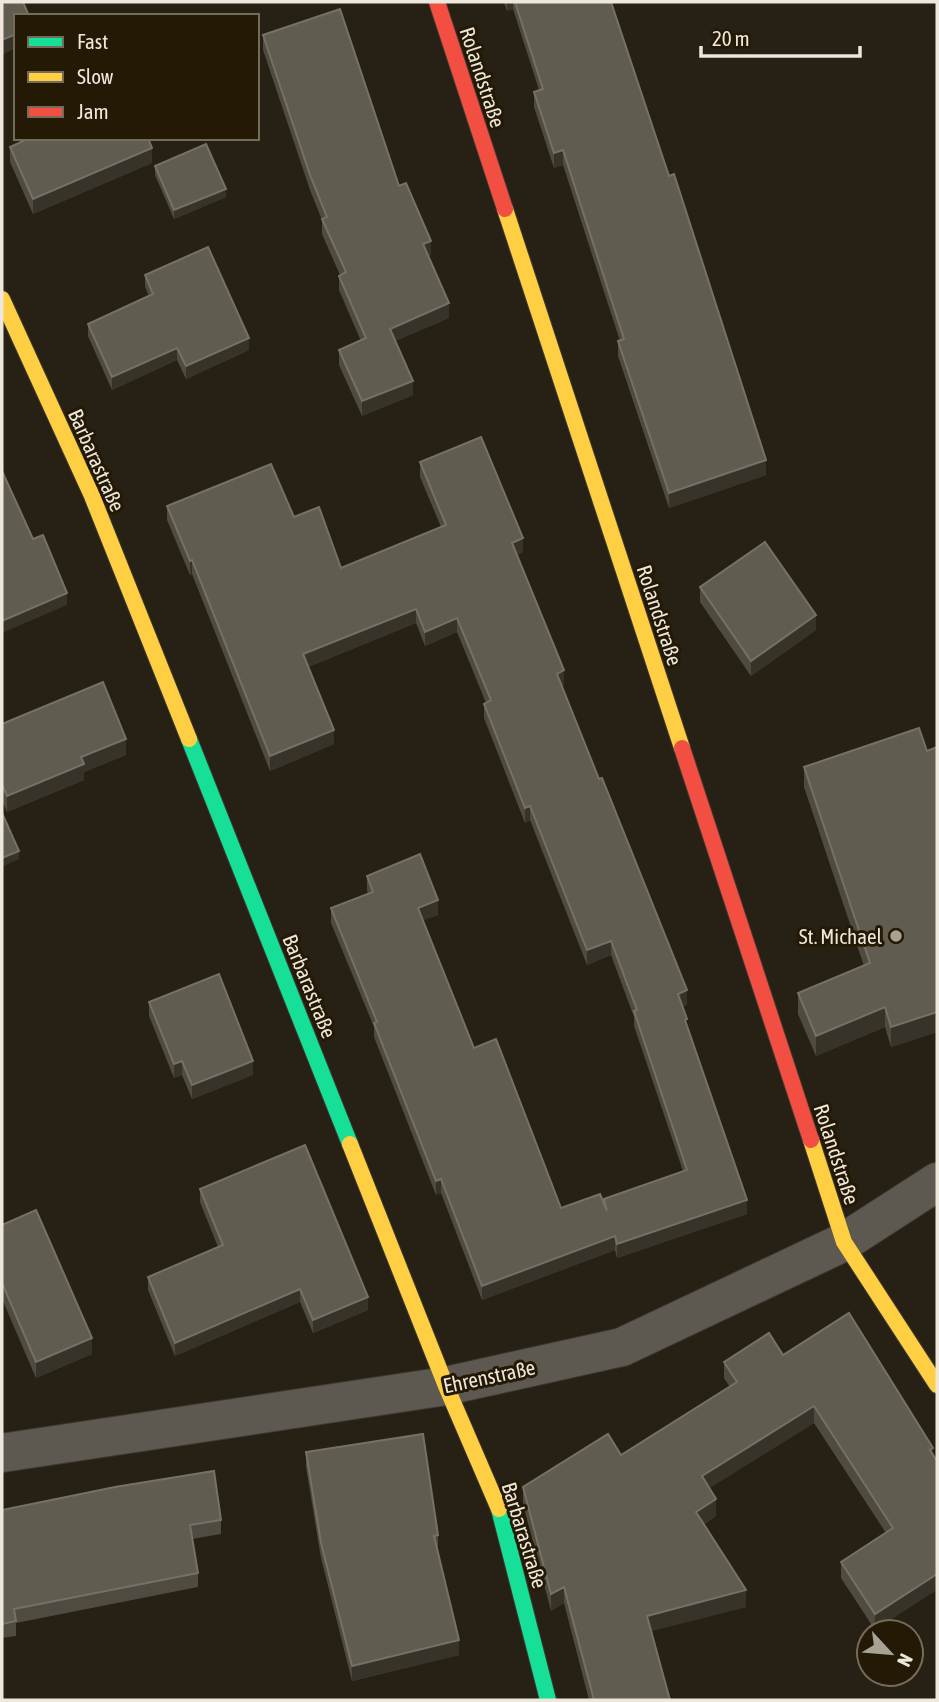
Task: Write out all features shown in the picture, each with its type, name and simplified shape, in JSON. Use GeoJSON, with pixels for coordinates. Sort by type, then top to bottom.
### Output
{"type":"FeatureCollection","features":[{"type":"Feature","properties":{"kind":"street","name":"Rolandstraße"},"geometry":{"type":"LineString","coordinates":[[437,2],[844,1242],[937,1385]]}},
{"type":"Feature","properties":{"kind":"street","name":"Barbarastraße"},"geometry":{"type":"LineString","coordinates":[[2,299],[92,496],[446,1386],[502,1517],[548,1700]]}},
{"type":"Feature","properties":{"kind":"street","name":"Ehrenstraße"},"geometry":{"type":"LineString","coordinates":[[2,1453],[446,1386],[622,1347],[844,1242],[937,1182]]}},
{"type":"Feature","properties":{"kind":"building"},"geometry":{"type":"Polygon","coordinates":[[[2,2],[23,2],[28,14],[14,14],[14,35],[2,40],[2,2]]]}},
{"type":"Feature","properties":{"kind":"building"},"geometry":{"type":"Polygon","coordinates":[[[515,2],[611,2],[669,176],[674,174],[766,460],[669,493],[618,341],[624,339],[563,150],[554,153],[534,92],[543,89],[515,2]]]}},
{"type":"Feature","properties":{"kind":"building"},"geometry":{"type":"Polygon","coordinates":[[[340,9],[399,186],[406,183],[431,241],[423,244],[449,303],[390,329],[413,381],[362,401],[339,350],[366,338],[339,276],[346,272],[322,219],[327,217],[310,175],[263,35],[340,9]]]}},
{"type":"Feature","properties":{"kind":"building"},"geometry":{"type":"Polygon","coordinates":[[[26,140],[149,140],[152,148],[33,199],[10,147],[26,140]]]}},
{"type":"Feature","properties":{"kind":"building"},"geometry":{"type":"Polygon","coordinates":[[[206,144],[226,189],[174,210],[155,166],[206,144]]]}},
{"type":"Feature","properties":{"kind":"building"},"geometry":{"type":"Polygon","coordinates":[[[208,247],[249,338],[186,366],[177,348],[112,377],[88,324],[153,294],[145,275],[208,247]]]}},
{"type":"Feature","properties":{"kind":"building"},"geometry":{"type":"Polygon","coordinates":[[[481,437],[523,538],[512,543],[564,670],[557,674],[687,990],[678,994],[687,1019],[685,1020],[747,1200],[617,1244],[615,1236],[482,1286],[441,1179],[436,1181],[331,908],[373,892],[367,876],[420,854],[438,900],[418,908],[474,1048],[496,1039],[561,1208],[600,1194],[607,1211],[604,1199],[687,1170],[634,1011],[637,1010],[611,941],[587,950],[530,806],[525,808],[484,704],[491,700],[457,618],[425,632],[416,609],[303,654],[334,730],[270,756],[192,560],[190,561],[167,506],[271,464],[294,517],[319,507],[341,568],[446,525],[420,462],[481,437]]]}},
{"type":"Feature","properties":{"kind":"building"},"geometry":{"type":"Polygon","coordinates":[[[2,471],[33,539],[43,535],[67,593],[2,621],[2,471]]]}},
{"type":"Feature","properties":{"kind":"building"},"geometry":{"type":"Polygon","coordinates":[[[765,542],[816,615],[751,661],[700,587],[765,542]]]}},
{"type":"Feature","properties":{"kind":"building"},"geometry":{"type":"Polygon","coordinates":[[[103,682],[126,739],[81,757],[84,764],[7,796],[2,784],[2,724],[103,682]]]}},
{"type":"Feature","properties":{"kind":"building","name":"St. Michael"},"geometry":{"type":"Polygon","coordinates":[[[919,728],[927,751],[937,747],[937,1012],[891,1027],[885,1007],[816,1036],[798,993],[870,963],[804,767],[919,728]]]}},
{"type":"Feature","properties":{"kind":"building"},"geometry":{"type":"Polygon","coordinates":[[[2,813],[19,851],[2,858],[2,813]]]}},
{"type":"Feature","properties":{"kind":"building"},"geometry":{"type":"Polygon","coordinates":[[[219,974],[253,1061],[192,1085],[182,1061],[174,1064],[149,1002],[219,974]]]}},
{"type":"Feature","properties":{"kind":"building"},"geometry":{"type":"Polygon","coordinates":[[[305,1145],[368,1297],[313,1320],[300,1289],[175,1343],[148,1277],[223,1245],[200,1189],[305,1145]]]}},
{"type":"Feature","properties":{"kind":"building"},"geometry":{"type":"Polygon","coordinates":[[[36,1210],[92,1338],[36,1362],[2,1283],[2,1225],[36,1210]]]}},
{"type":"Feature","properties":{"kind":"building"},"geometry":{"type":"Polygon","coordinates":[[[849,1313],[933,1448],[930,1450],[937,1461],[937,1574],[875,1614],[841,1562],[893,1528],[814,1406],[702,1476],[716,1499],[696,1512],[746,1590],[647,1616],[670,1700],[594,1700],[564,1587],[551,1594],[523,1487],[608,1434],[621,1455],[737,1382],[724,1362],[769,1333],[783,1355],[849,1313]]]}},
{"type":"Feature","properties":{"kind":"building"},"geometry":{"type":"Polygon","coordinates":[[[423,1434],[438,1535],[434,1536],[459,1640],[352,1666],[321,1543],[306,1452],[423,1434]]]}},
{"type":"Feature","properties":{"kind":"building"},"geometry":{"type":"Polygon","coordinates":[[[214,1471],[221,1520],[190,1525],[198,1573],[14,1609],[16,1621],[2,1624],[2,1510],[115,1487],[214,1471]]]}},
{"type":"Feature","properties":{"kind":"traffic: fast"},"geometry":{"type":"LineString","coordinates":[[189,739],[350,1144]]}},
{"type":"Feature","properties":{"kind":"traffic: fast"},"geometry":{"type":"LineString","coordinates":[[499,1509],[548,1700]]}},
{"type":"Feature","properties":{"kind":"traffic: slow"},"geometry":{"type":"LineString","coordinates":[[505,209],[682,748]]}},
{"type":"Feature","properties":{"kind":"traffic: slow"},"geometry":{"type":"LineString","coordinates":[[2,299],[92,496],[189,739]]}},
{"type":"Feature","properties":{"kind":"traffic: slow"},"geometry":{"type":"LineString","coordinates":[[811,1140],[844,1242],[937,1385]]}},
{"type":"Feature","properties":{"kind":"traffic: slow"},"geometry":{"type":"LineString","coordinates":[[350,1144],[446,1386],[499,1509]]}},
{"type":"Feature","properties":{"kind":"traffic: jam"},"geometry":{"type":"LineString","coordinates":[[437,2],[505,209]]}},
{"type":"Feature","properties":{"kind":"traffic: jam"},"geometry":{"type":"LineString","coordinates":[[682,748],[811,1140]]}},
{"type":"Feature","properties":{"kind":"place","name":"St. Michael"},"geometry":{"type":"Point","coordinates":[896,936]}}]}
